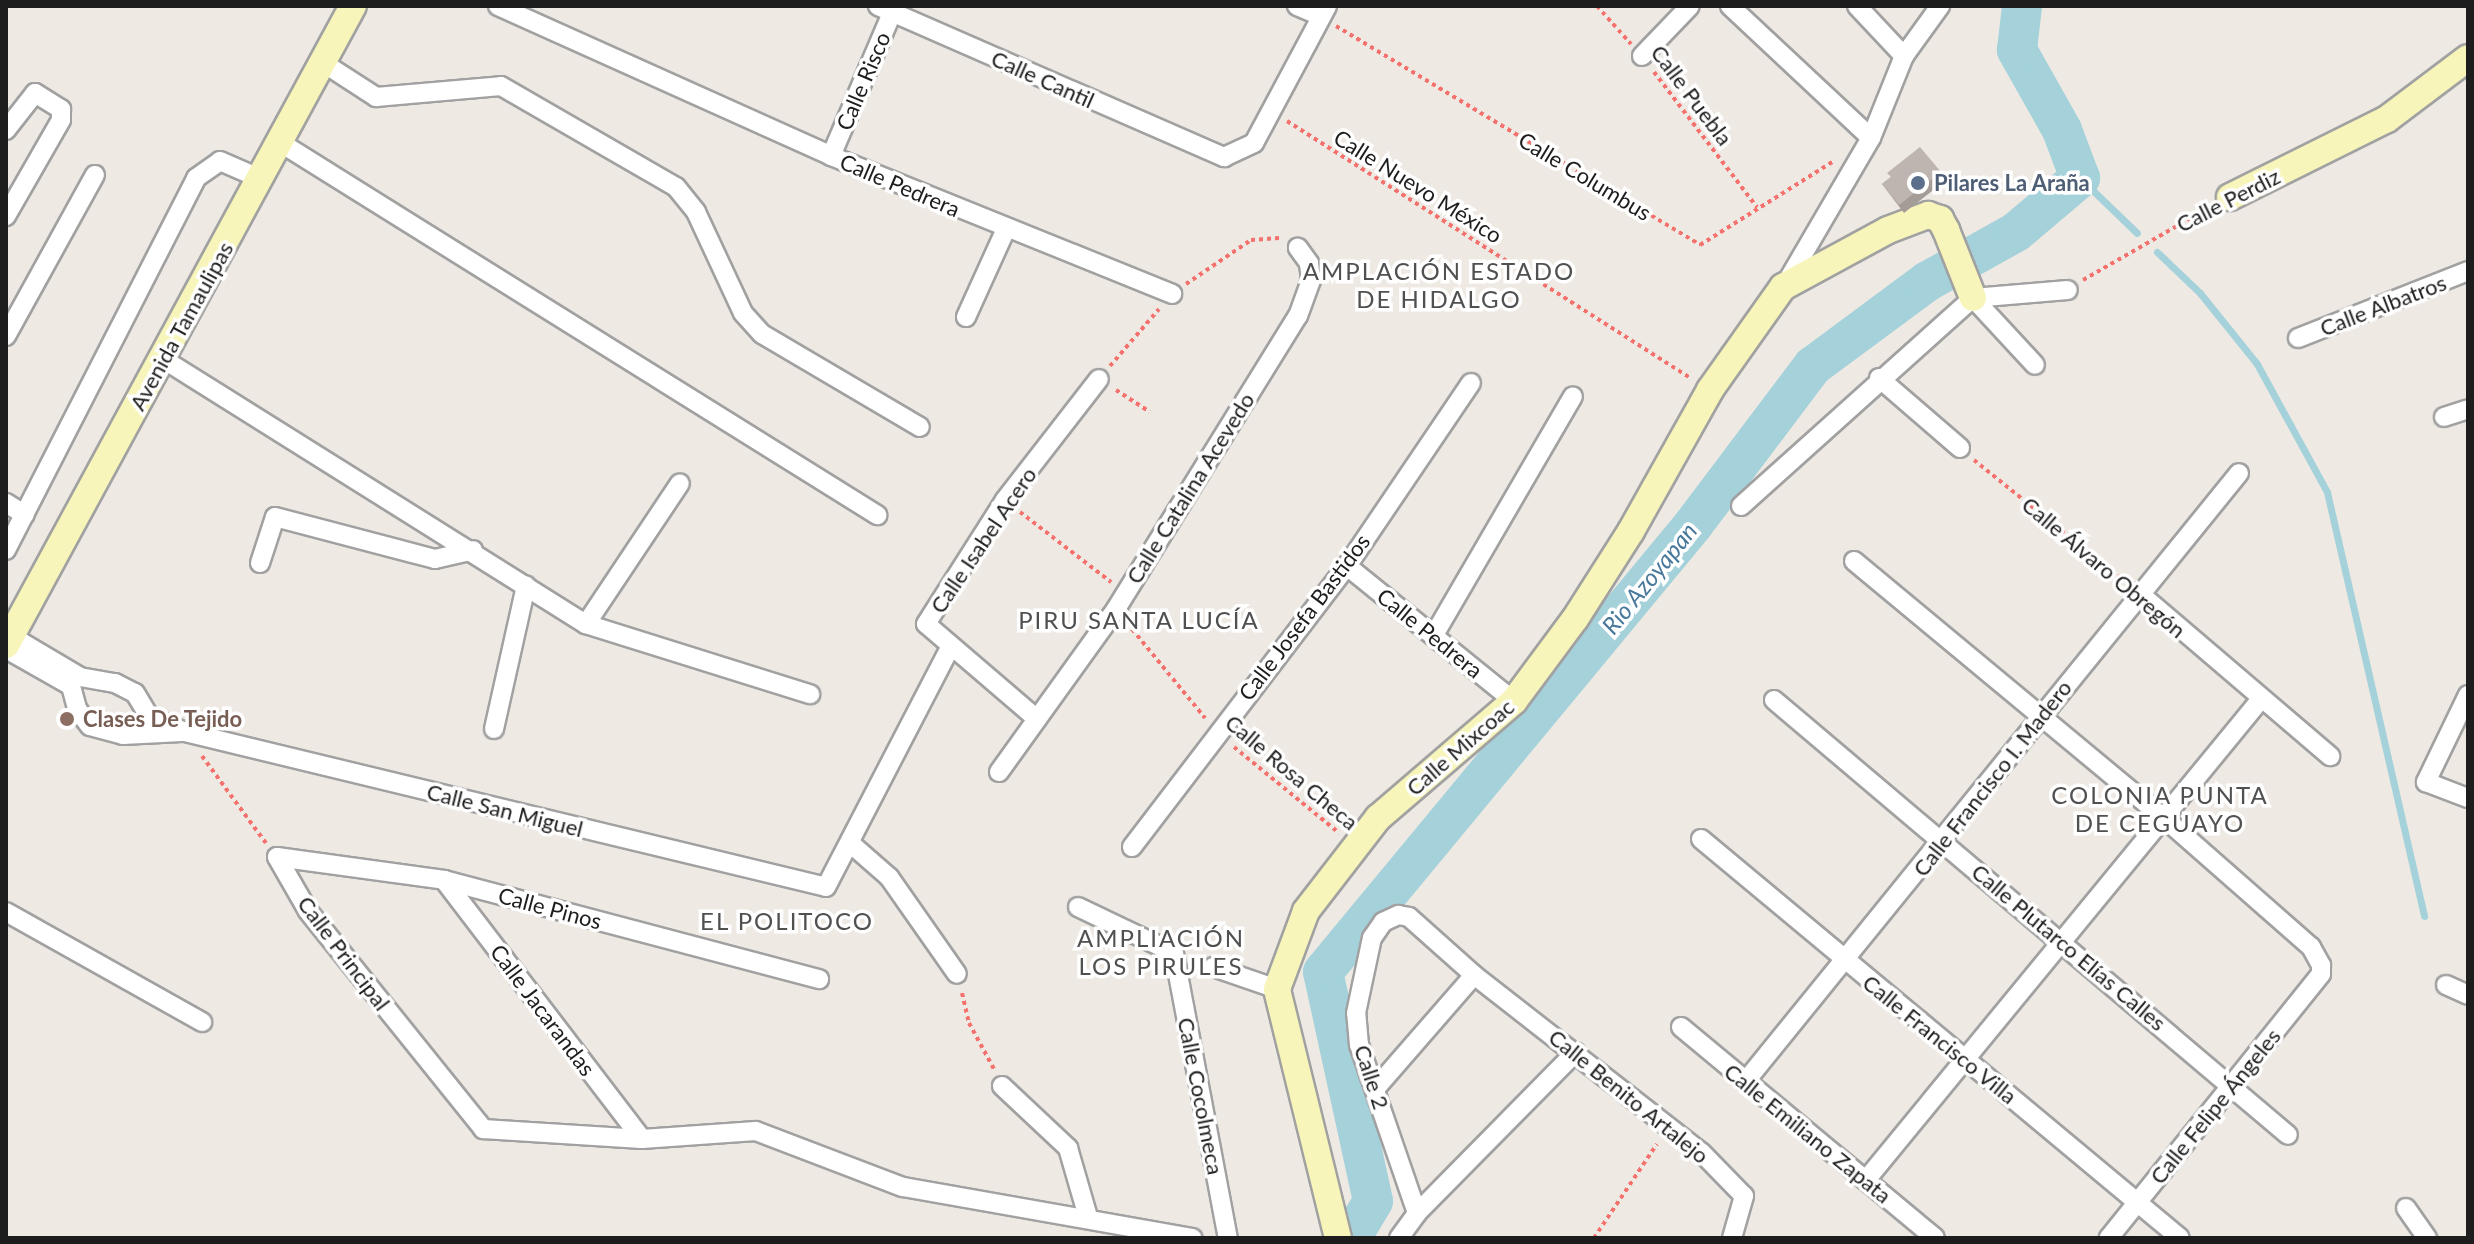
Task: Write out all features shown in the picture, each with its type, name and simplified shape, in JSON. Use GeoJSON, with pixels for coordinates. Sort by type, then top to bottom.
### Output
{"type":"FeatureCollection","features":[{"type":"Feature","properties":{"kind":"street","name":"Avenida Tamaulipas"},"geometry":{"type":"LineString","coordinates":[[8,643],[325,64],[353,6]]}},
{"type":"Feature","properties":{"kind":"street","name":"Calle Pedrera"},"geometry":{"type":"LineString","coordinates":[[498,6],[831,156],[1172,294]]}},
{"type":"Feature","properties":{"kind":"street"},"geometry":{"type":"LineString","coordinates":[[1272,111],[1323,11],[1297,6]]}},
{"type":"Feature","properties":{"kind":"street"},"geometry":{"type":"LineString","coordinates":[[1642,56],[1690,6]]}},
{"type":"Feature","properties":{"kind":"street"},"geometry":{"type":"LineString","coordinates":[[1730,6],[1871,138]]}},
{"type":"Feature","properties":{"kind":"street"},"geometry":{"type":"LineString","coordinates":[[1857,6],[1904,56]]}},
{"type":"Feature","properties":{"kind":"street"},"geometry":{"type":"LineString","coordinates":[[1783,287],[1871,138],[1904,56],[1940,6]]}},
{"type":"Feature","properties":{"kind":"street","name":"Calle Risco"},"geometry":{"type":"LineString","coordinates":[[831,156],[889,8]]}},
{"type":"Feature","properties":{"kind":"street","name":"Calle Cantil"},"geometry":{"type":"LineString","coordinates":[[889,8],[1224,157],[1242,152],[1272,111]]}},
{"type":"Feature","properties":{"kind":"street","name":"Calle Perdiz"},"geometry":{"type":"LineString","coordinates":[[2230,197],[2387,119],[2468,58]]}},
{"type":"Feature","properties":{"kind":"street"},"geometry":{"type":"LineString","coordinates":[[325,64],[376,97],[501,86],[676,187],[696,212],[743,313],[762,334],[920,427]]}},
{"type":"Feature","properties":{"kind":"street"},"geometry":{"type":"LineString","coordinates":[[6,130],[35,93],[61,109],[61,120],[6,216]]}},
{"type":"Feature","properties":{"kind":"street"},"geometry":{"type":"LineString","coordinates":[[281,143],[877,515]]}},
{"type":"Feature","properties":{"kind":"street"},"geometry":{"type":"LineString","coordinates":[[6,550],[196,178],[220,161],[261,179]]}},
{"type":"Feature","properties":{"kind":"street"},"geometry":{"type":"LineString","coordinates":[[6,336],[95,175]]}},
{"type":"Feature","properties":{"kind":"street"},"geometry":{"type":"LineString","coordinates":[[1783,287],[1913,219],[1928,215],[1940,219],[1946,230],[1973,298],[2035,365]]}},
{"type":"Feature","properties":{"kind":"street"},"geometry":{"type":"LineString","coordinates":[[966,317],[1006,229]]}},
{"type":"Feature","properties":{"kind":"street","name":"Calle Catalina Acevedo"},"geometry":{"type":"LineString","coordinates":[[999,772],[1120,601],[1298,316],[1311,280],[1309,263],[1298,248]]}},
{"type":"Feature","properties":{"kind":"street","name":"Calle Albatros"},"geometry":{"type":"LineString","coordinates":[[2298,338],[2468,271]]}},
{"type":"Feature","properties":{"kind":"street","name":"Calle Mixcoac"},"geometry":{"type":"LineString","coordinates":[[1277,989],[1306,911],[1378,818],[1514,701],[1631,531],[1710,390],[1783,287]]}},
{"type":"Feature","properties":{"kind":"street"},"geometry":{"type":"LineString","coordinates":[[1741,506],[1879,378],[1973,298],[2068,290]]}},
{"type":"Feature","properties":{"kind":"street"},"geometry":{"type":"LineString","coordinates":[[163,359],[473,550],[586,624],[810,694]]}},
{"type":"Feature","properties":{"kind":"street"},"geometry":{"type":"LineString","coordinates":[[1879,378],[1960,448]]}},
{"type":"Feature","properties":{"kind":"street","name":"Calle Isabel Acero"},"geometry":{"type":"LineString","coordinates":[[826,887],[951,646],[926,624],[1005,500],[1099,379]]}},
{"type":"Feature","properties":{"kind":"street","name":"Calle Josefa Bastidos"},"geometry":{"type":"LineString","coordinates":[[1132,847],[1216,731],[1347,566],[1471,383]]}},
{"type":"Feature","properties":{"kind":"street"},"geometry":{"type":"LineString","coordinates":[[1434,635],[1573,396]]}},
{"type":"Feature","properties":{"kind":"street"},"geometry":{"type":"LineString","coordinates":[[2444,417],[2468,409]]}},
{"type":"Feature","properties":{"kind":"street","name":"Calle Francisco I. Madero"},"geometry":{"type":"LineString","coordinates":[[1745,1082],[1943,840],[2138,592],[2239,473]]}},
{"type":"Feature","properties":{"kind":"street"},"geometry":{"type":"LineString","coordinates":[[586,624],[680,483]]}},
{"type":"Feature","properties":{"kind":"street"},"geometry":{"type":"LineString","coordinates":[[6,503],[25,515]]}},
{"type":"Feature","properties":{"kind":"street"},"geometry":{"type":"LineString","coordinates":[[260,563],[275,517],[435,559],[473,550]]}},
{"type":"Feature","properties":{"kind":"street"},"geometry":{"type":"LineString","coordinates":[[1854,561],[2164,818]]}},
{"type":"Feature","properties":{"kind":"street","name":"Calle Pedrera"},"geometry":{"type":"LineString","coordinates":[[1347,566],[1514,701]]}},
{"type":"Feature","properties":{"kind":"street"},"geometry":{"type":"LineString","coordinates":[[494,729],[526,586]]}},
{"type":"Feature","properties":{"kind":"street","name":"Calle Álvaro Obregón"},"geometry":{"type":"LineString","coordinates":[[2138,592],[2330,756]]}},
{"type":"Feature","properties":{"kind":"street","name":"Calle San Miguel"},"geometry":{"type":"LineString","coordinates":[[8,643],[75,682],[115,683],[135,693],[142,710],[185,732],[826,887]]}},
{"type":"Feature","properties":{"kind":"street"},"geometry":{"type":"LineString","coordinates":[[951,646],[1037,719]]}},
{"type":"Feature","properties":{"kind":"street","name":"Calle San Miguel"},"geometry":{"type":"LineString","coordinates":[[75,682],[77,709],[90,726],[123,735],[185,732]]}},
{"type":"Feature","properties":{"kind":"street"},"geometry":{"type":"LineString","coordinates":[[2468,695],[2426,782],[2468,798]]}},
{"type":"Feature","properties":{"kind":"street"},"geometry":{"type":"LineString","coordinates":[[1866,1180],[1963,1055],[2261,699]]}},
{"type":"Feature","properties":{"kind":"street","name":"Calle Plutarco Elías Calles"},"geometry":{"type":"LineString","coordinates":[[1774,700],[2288,1135]]}},
{"type":"Feature","properties":{"kind":"street"},"geometry":{"type":"LineString","coordinates":[[123,735],[142,710]]}},
{"type":"Feature","properties":{"kind":"street","name":"Calle Felipe Ángeles"},"geometry":{"type":"LineString","coordinates":[[2109,1238],[2321,974],[2311,947],[2164,818]]}},
{"type":"Feature","properties":{"kind":"street","name":"Calle Francisco Villa"},"geometry":{"type":"LineString","coordinates":[[1701,839],[2180,1238]]}},
{"type":"Feature","properties":{"kind":"street"},"geometry":{"type":"LineString","coordinates":[[850,843],[889,877],[957,974]]}},
{"type":"Feature","properties":{"kind":"street","name":"Calle Pinos"},"geometry":{"type":"LineString","coordinates":[[277,857],[444,880],[819,979]]}},
{"type":"Feature","properties":{"kind":"street","name":"Calle Principal"},"geometry":{"type":"LineString","coordinates":[[277,857],[308,911],[483,1129],[642,1139]]}},
{"type":"Feature","properties":{"kind":"street","name":"Calle Jacarandas"},"geometry":{"type":"LineString","coordinates":[[444,880],[642,1139]]}},
{"type":"Feature","properties":{"kind":"street","name":"Calle Cocolmeca"},"geometry":{"type":"LineString","coordinates":[[1078,907],[1174,953],[1228,1238]]}},
{"type":"Feature","properties":{"kind":"street"},"geometry":{"type":"LineString","coordinates":[[6,912],[202,1022]]}},
{"type":"Feature","properties":{"kind":"street","name":"Calle 2"},"geometry":{"type":"LineString","coordinates":[[1409,917],[1398,915],[1383,922],[1372,938],[1356,1013],[1359,1045],[1417,1213]]}},
{"type":"Feature","properties":{"kind":"street","name":"Calle Benito Artalejo"},"geometry":{"type":"LineString","coordinates":[[1409,917],[1474,975],[1702,1153],[1744,1196],[1732,1238]]}},
{"type":"Feature","properties":{"kind":"street"},"geometry":{"type":"LineString","coordinates":[[1213,967],[1277,989],[1338,1238]]}},
{"type":"Feature","properties":{"kind":"street"},"geometry":{"type":"LineString","coordinates":[[1375,1089],[1474,975]]}},
{"type":"Feature","properties":{"kind":"street"},"geometry":{"type":"LineString","coordinates":[[2446,985],[2468,995]]}},
{"type":"Feature","properties":{"kind":"street","name":"Calle Emiliano Zapata"},"geometry":{"type":"LineString","coordinates":[[1681,1027],[1935,1238]]}},
{"type":"Feature","properties":{"kind":"street"},"geometry":{"type":"LineString","coordinates":[[1399,1238],[1417,1213],[1576,1052]]}},
{"type":"Feature","properties":{"kind":"street"},"geometry":{"type":"LineString","coordinates":[[1002,1086],[1068,1148],[1088,1217]]}},
{"type":"Feature","properties":{"kind":"street"},"geometry":{"type":"LineString","coordinates":[[642,1139],[756,1131],[903,1187],[1088,1217],[1193,1238]]}},
{"type":"Feature","properties":{"kind":"street"},"geometry":{"type":"LineString","coordinates":[[2406,1208],[2427,1238]]}},
{"type":"Feature","properties":{"kind":"path","name":"Calle Puebla"},"geometry":{"type":"LineString","coordinates":[[1597,6],[1642,56],[1757,207]]}},
{"type":"Feature","properties":{"kind":"path","name":"Calle Columbus"},"geometry":{"type":"LineString","coordinates":[[1323,11],[1700,245],[1871,138]]}},
{"type":"Feature","properties":{"kind":"path","name":"Calle Nuevo México"},"geometry":{"type":"LineString","coordinates":[[1272,111],[1710,390]]}},
{"type":"Feature","properties":{"kind":"path","name":"Calle Perdiz"},"geometry":{"type":"LineString","coordinates":[[2068,290],[2230,197]]}},
{"type":"Feature","properties":{"kind":"path"},"geometry":{"type":"LineString","coordinates":[[1150,412],[1099,379],[1172,294],[1251,240],[1270,235],[1298,248]]}},
{"type":"Feature","properties":{"kind":"path","name":"Calle Álvaro Obregón"},"geometry":{"type":"LineString","coordinates":[[1960,448],[2138,592]]}},
{"type":"Feature","properties":{"kind":"path","name":"Calle Rosa Checa"},"geometry":{"type":"LineString","coordinates":[[1005,500],[1120,601],[1216,731],[1356,846]]}},
{"type":"Feature","properties":{"kind":"path"},"geometry":{"type":"LineString","coordinates":[[185,732],[277,857]]}},
{"type":"Feature","properties":{"kind":"path"},"geometry":{"type":"LineString","coordinates":[[957,974],[969,1023],[1002,1086]]}},
{"type":"Feature","properties":{"kind":"path"},"geometry":{"type":"LineString","coordinates":[[1594,1238],[1668,1127]]}},
{"type":"Feature","properties":{"kind":"building","name":"Pilares La Araña"},"geometry":{"type":"Polygon","coordinates":[[[1920,147],[1941,172],[1899,205],[1882,184],[1891,177],[1887,173],[1920,147]]]}},
{"type":"Feature","properties":{"kind":"waterway","name":"Rio Azoyapan"},"geometry":{"type":"LineString","coordinates":[[1354,1233],[1373,1201],[1323,972],[1693,525],[1813,366],[1928,281],[2016,232],[2080,178],[2062,130],[2017,50],[2022,6]]}},
{"type":"Feature","properties":{"kind":"waterway"},"geometry":{"type":"LineString","coordinates":[[2080,178],[2137,233]]}},
{"type":"Feature","properties":{"kind":"waterway"},"geometry":{"type":"LineString","coordinates":[[2157,252],[2200,293],[2257,364],[2327,492],[2424,916]]}},
{"type":"Feature","properties":{"kind":"place","name":"Pilares La Araña"},"geometry":{"type":"Point","coordinates":[1918,183]}},
{"type":"Feature","properties":{"kind":"place","name":"Clases De Tejido"},"geometry":{"type":"Point","coordinates":[67,719]}},
{"type":"Feature","properties":{"kind":"district","name":"AMPLACIÓN ESTADO DE HIDALGO"},"geometry":{"type":"Point","coordinates":[1439,285]}},
{"type":"Feature","properties":{"kind":"district","name":"PIRU SANTA LUCÍA"},"geometry":{"type":"Point","coordinates":[1139,620]}},
{"type":"Feature","properties":{"kind":"district","name":"COLONIA PUNTA DE CEGUAYO"},"geometry":{"type":"Point","coordinates":[2160,809]}},
{"type":"Feature","properties":{"kind":"district","name":"EL POLITOCO"},"geometry":{"type":"Point","coordinates":[787,921]}},
{"type":"Feature","properties":{"kind":"district","name":"AMPLIACIÓN LOS PIRULES"},"geometry":{"type":"Point","coordinates":[1161,952]}}]}
